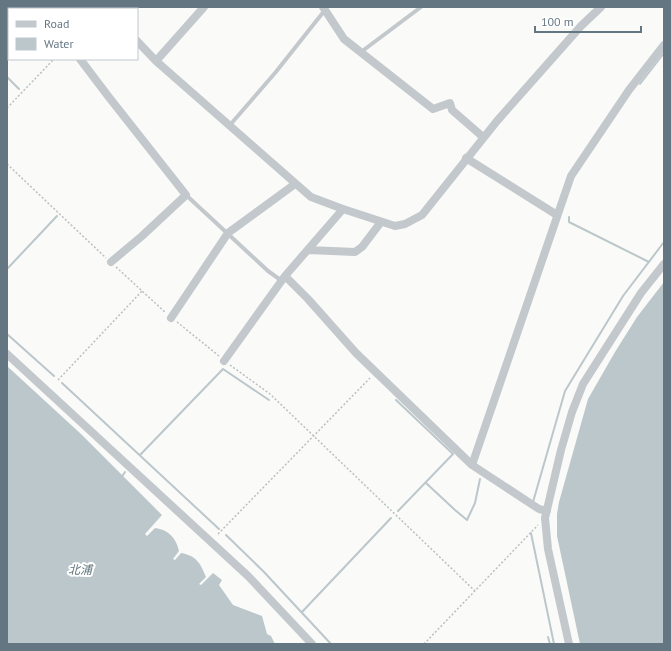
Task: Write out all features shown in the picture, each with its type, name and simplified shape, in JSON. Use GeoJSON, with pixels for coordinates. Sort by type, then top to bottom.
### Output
{"type":"FeatureCollection","features":[{"type":"Feature","properties":{"kind":"street"},"geometry":{"type":"LineString","coordinates":[[156,61],[204,7]]}},
{"type":"Feature","properties":{"kind":"street"},"geometry":{"type":"LineString","coordinates":[[138,41],[156,61],[311,197],[395,226],[405,224],[422,215],[483,137],[581,26],[601,7]]}},
{"type":"Feature","properties":{"kind":"street"},"geometry":{"type":"LineString","coordinates":[[324,9],[344,39],[434,109],[450,103],[452,110],[483,137]]}},
{"type":"Feature","properties":{"kind":"street"},"geometry":{"type":"LineString","coordinates":[[472,465],[571,176],[629,90],[664,45]]}},
{"type":"Feature","properties":{"kind":"street"},"geometry":{"type":"LineString","coordinates":[[81,60],[186,195],[142,236],[111,262]]}},
{"type":"Feature","properties":{"kind":"street"},"geometry":{"type":"LineString","coordinates":[[466,158],[557,215]]}},
{"type":"Feature","properties":{"kind":"street"},"geometry":{"type":"LineString","coordinates":[[171,318],[228,233],[295,184]]}},
{"type":"Feature","properties":{"kind":"street"},"geometry":{"type":"LineString","coordinates":[[224,361],[283,278],[343,209]]}},
{"type":"Feature","properties":{"kind":"street"},"geometry":{"type":"LineString","coordinates":[[308,250],[355,252],[362,247],[381,222]]}},
{"type":"Feature","properties":{"kind":"street"},"geometry":{"type":"LineString","coordinates":[[569,644],[548,549],[546,515],[563,442],[572,412],[583,384],[641,293],[664,264]]}},
{"type":"Feature","properties":{"kind":"street"},"geometry":{"type":"LineString","coordinates":[[283,278],[308,299],[356,353],[472,465],[546,515]]}},
{"type":"Feature","properties":{"kind":"street"},"geometry":{"type":"LineString","coordinates":[[7,354],[237,565],[312,644]]}},
{"type":"Feature","properties":{"kind":"lane"},"geometry":{"type":"LineString","coordinates":[[361,52],[421,7]]}},
{"type":"Feature","properties":{"kind":"lane"},"geometry":{"type":"LineString","coordinates":[[230,125],[275,73],[324,9]]}},
{"type":"Feature","properties":{"kind":"lane"},"geometry":{"type":"LineString","coordinates":[[186,195],[268,271],[283,278]]}},
{"type":"Feature","properties":{"kind":"path"},"geometry":{"type":"LineString","coordinates":[[7,108],[53,60]]}},
{"type":"Feature","properties":{"kind":"path"},"geometry":{"type":"LineString","coordinates":[[7,164],[111,262],[143,290],[171,318],[224,361],[270,394],[475,591]]}},
{"type":"Feature","properties":{"kind":"path"},"geometry":{"type":"LineString","coordinates":[[58,380],[143,290]]}},
{"type":"Feature","properties":{"kind":"path"},"geometry":{"type":"LineString","coordinates":[[218,534],[376,372]]}},
{"type":"Feature","properties":{"kind":"path"},"geometry":{"type":"LineString","coordinates":[[424,644],[546,515]]}},
{"type":"Feature","properties":{"kind":"water"},"geometry":{"type":"Polygon","coordinates":[[[664,282],[664,644],[580,644],[557,536],[557,514],[559,502],[588,399],[637,317],[664,282]]]}},
{"type":"Feature","properties":{"kind":"water","name":"北浦"},"geometry":{"type":"Polygon","coordinates":[[[7,366],[81,434],[162,515],[145,534],[147,536],[155,528],[171,535],[176,542],[179,551],[173,559],[175,560],[181,553],[194,558],[202,568],[206,577],[199,584],[201,585],[213,573],[222,580],[219,585],[233,605],[262,616],[267,634],[271,636],[275,644],[7,644],[7,366]]]}},
{"type":"Feature","properties":{"kind":"waterway"},"geometry":{"type":"LineString","coordinates":[[640,84],[664,53]]}},
{"type":"Feature","properties":{"kind":"waterway"},"geometry":{"type":"LineString","coordinates":[[7,77],[19,89]]}},
{"type":"Feature","properties":{"kind":"waterway"},"geometry":{"type":"LineString","coordinates":[[7,269],[57,216]]}},
{"type":"Feature","properties":{"kind":"waterway"},"geometry":{"type":"LineString","coordinates":[[569,217],[569,222],[649,262]]}},
{"type":"Feature","properties":{"kind":"waterway"},"geometry":{"type":"LineString","coordinates":[[533,502],[565,391],[623,296],[664,242]]}},
{"type":"Feature","properties":{"kind":"waterway"},"geometry":{"type":"LineString","coordinates":[[7,334],[54,376]]}},
{"type":"Feature","properties":{"kind":"waterway"},"geometry":{"type":"LineString","coordinates":[[140,455],[223,369],[269,400]]}},
{"type":"Feature","properties":{"kind":"waterway"},"geometry":{"type":"LineString","coordinates":[[62,383],[219,529]]}},
{"type":"Feature","properties":{"kind":"waterway"},"geometry":{"type":"LineString","coordinates":[[396,400],[453,454],[398,511]]}},
{"type":"Feature","properties":{"kind":"waterway"},"geometry":{"type":"LineString","coordinates":[[121,478],[125,472]]}},
{"type":"Feature","properties":{"kind":"waterway"},"geometry":{"type":"LineString","coordinates":[[426,483],[467,520],[475,503],[480,479]]}},
{"type":"Feature","properties":{"kind":"waterway"},"geometry":{"type":"LineString","coordinates":[[302,612],[391,518]]}},
{"type":"Feature","properties":{"kind":"waterway"},"geometry":{"type":"LineString","coordinates":[[531,533],[554,644]]}},
{"type":"Feature","properties":{"kind":"waterway"},"geometry":{"type":"LineString","coordinates":[[226,535],[264,572],[331,644]]}},
{"type":"Feature","properties":{"kind":"waterway"},"geometry":{"type":"LineString","coordinates":[[548,637],[550,644]]}}]}
